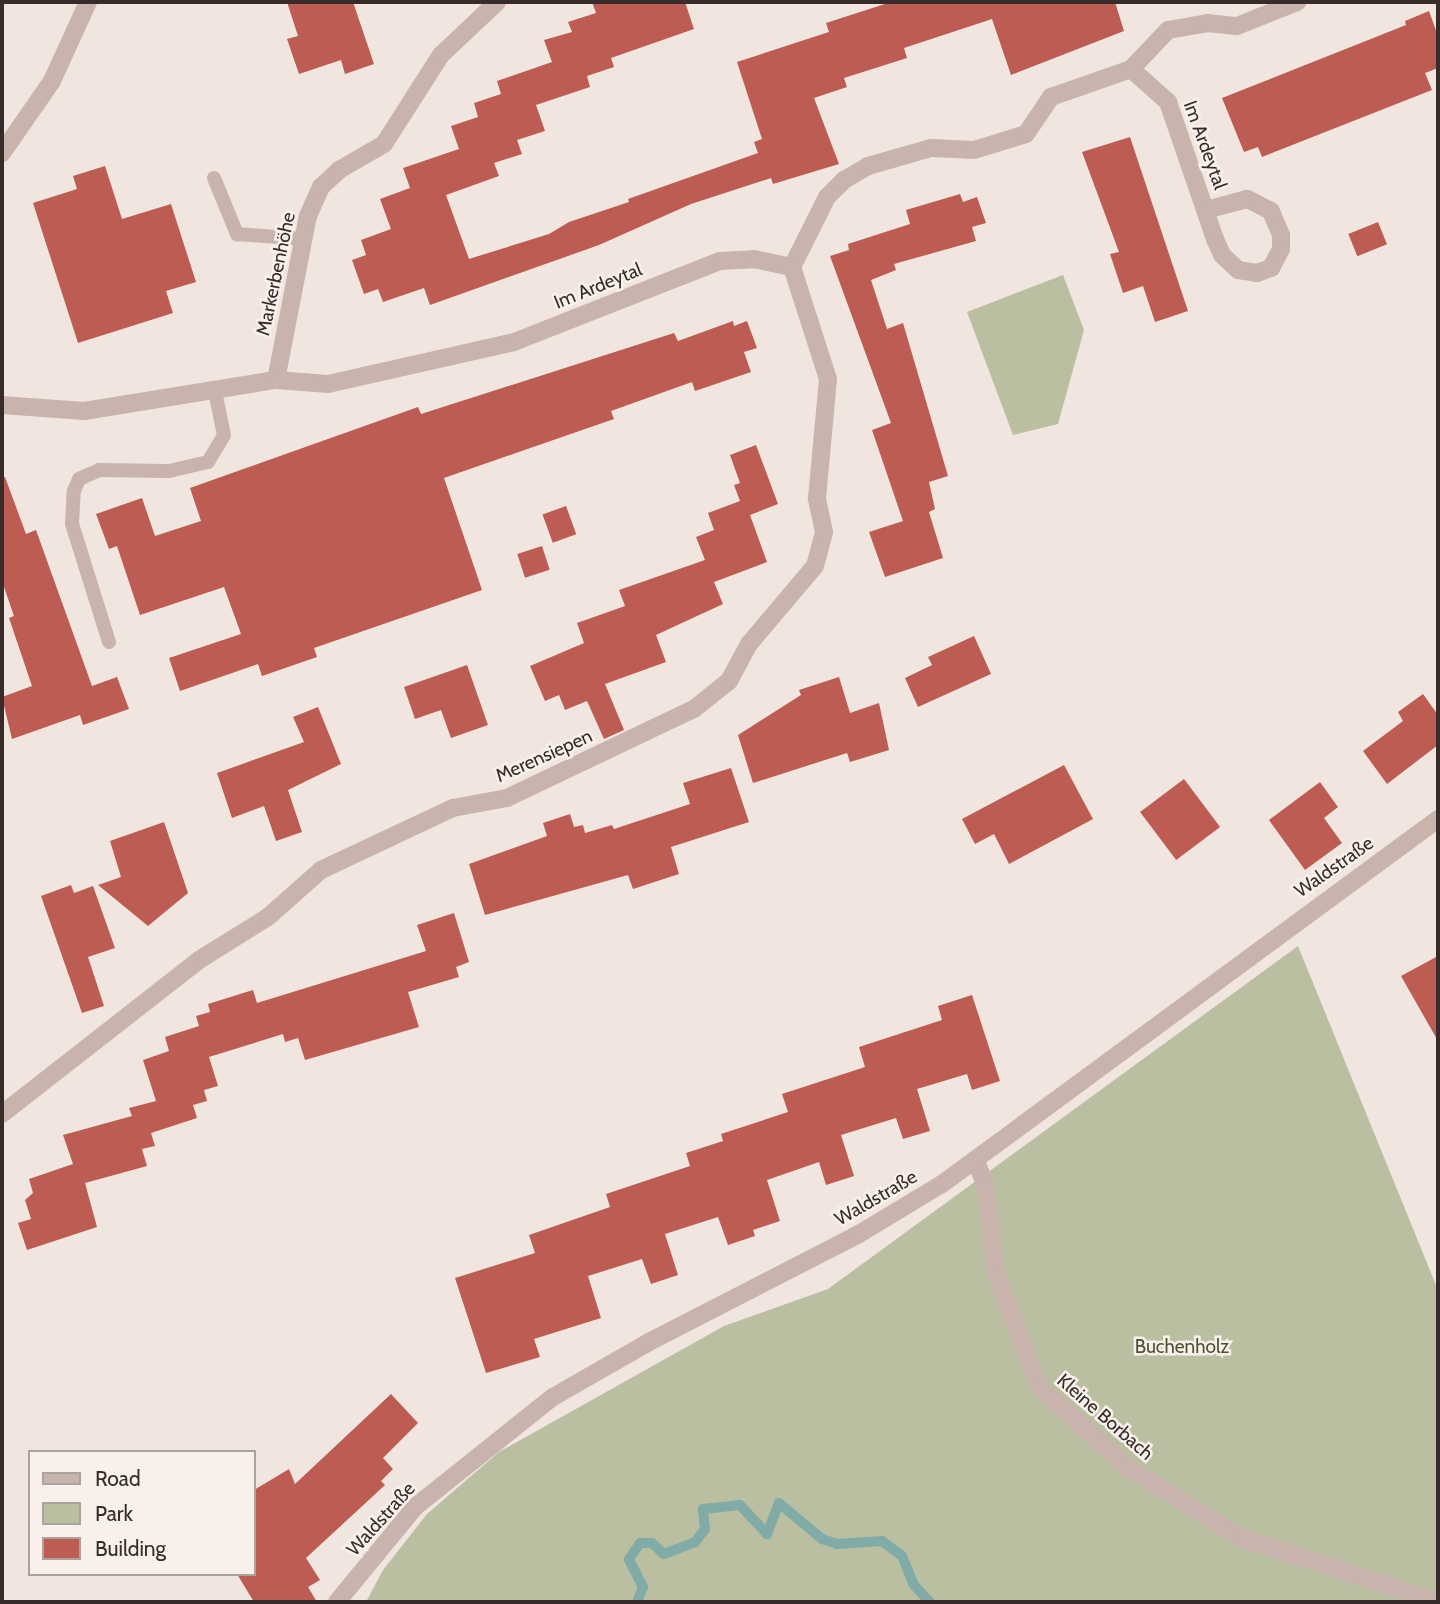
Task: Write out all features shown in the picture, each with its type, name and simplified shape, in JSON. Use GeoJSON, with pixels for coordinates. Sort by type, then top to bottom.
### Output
{"type":"FeatureCollection","features":[{"type":"Feature","properties":{"kind":"street"},"geometry":{"type":"LineString","coordinates":[[2,153],[52,81],[88,2]]}},
{"type":"Feature","properties":{"kind":"street","name":"Markerbenhöhe"},"geometry":{"type":"LineString","coordinates":[[276,380],[304,239],[321,187],[339,170],[384,144],[441,55],[497,2]]}},
{"type":"Feature","properties":{"kind":"street"},"geometry":{"type":"LineString","coordinates":[[792,267],[827,197],[844,180],[868,166],[931,148],[974,150],[1026,134],[1051,97],[1131,69],[1168,30],[1196,23],[1237,26],[1297,2]]}},
{"type":"Feature","properties":{"kind":"street","name":"Im Ardeytal"},"geometry":{"type":"LineString","coordinates":[[1131,69],[1168,102],[1206,210],[1222,255],[1238,270],[1257,273],[1271,268],[1281,249],[1281,235],[1271,211],[1247,199],[1206,210]]}},
{"type":"Feature","properties":{"kind":"street","name":"Im Ardeytal"},"geometry":{"type":"LineString","coordinates":[[2,405],[84,411],[276,380],[328,384],[474,354],[720,261],[754,259],[792,267]]}},
{"type":"Feature","properties":{"kind":"street","name":"Merensiepen"},"geometry":{"type":"LineString","coordinates":[[2,1114],[199,960],[268,917],[321,870],[453,808],[507,798],[532,787],[694,709],[729,681],[749,644],[815,566],[824,532],[817,498],[828,379],[792,267]]}},
{"type":"Feature","properties":{"kind":"street","name":"Waldstraße"},"geometry":{"type":"LineString","coordinates":[[337,1602],[415,1507],[553,1397],[649,1342],[859,1234],[975,1161],[1438,819]]}},
{"type":"Feature","properties":{"kind":"street","name":"Kleine Borbach"},"geometry":{"type":"LineString","coordinates":[[975,1161],[985,1184],[996,1274],[1040,1388],[1127,1467],[1241,1538],[1438,1602]]}},
{"type":"Feature","properties":{"kind":"lane"},"geometry":{"type":"LineString","coordinates":[[214,178],[236,234],[304,239]]}},
{"type":"Feature","properties":{"kind":"lane"},"geometry":{"type":"LineString","coordinates":[[108,642],[72,524],[74,491],[79,479],[99,470],[169,471],[208,462],[224,435],[215,391]]}},
{"type":"Feature","properties":{"kind":"green space"},"geometry":{"type":"Polygon","coordinates":[[[1063,275],[1084,330],[1058,424],[1013,435],[967,312],[1063,275]]]}},
{"type":"Feature","properties":{"kind":"green space","name":"Buchenholz"},"geometry":{"type":"Polygon","coordinates":[[[1298,946],[1438,1290],[1438,1602],[366,1602],[383,1570],[427,1514],[499,1452],[724,1326],[828,1289],[1298,946]]]}},
{"type":"Feature","properties":{"kind":"building"},"geometry":{"type":"Polygon","coordinates":[[[287,2],[353,2],[374,64],[345,74],[341,60],[299,74],[287,39],[298,36],[287,2]]]}},
{"type":"Feature","properties":{"kind":"building"},"geometry":{"type":"Polygon","coordinates":[[[592,2],[685,2],[694,29],[611,58],[614,67],[587,76],[590,87],[536,105],[545,131],[517,140],[522,154],[494,163],[499,176],[446,195],[469,259],[549,234],[569,222],[629,202],[628,199],[758,153],[754,142],[762,139],[737,62],[829,32],[826,23],[891,2],[1115,2],[1124,31],[1011,75],[992,19],[904,48],[907,58],[844,78],[847,87],[814,98],[839,164],[773,184],[771,178],[691,204],[599,245],[430,305],[424,288],[383,302],[378,289],[364,294],[352,260],[366,255],[361,240],[391,229],[380,199],[410,188],[403,168],[459,149],[451,126],[478,117],[474,103],[501,94],[497,81],[552,62],[544,40],[572,32],[568,22],[596,13],[592,2]]]}},
{"type":"Feature","properties":{"kind":"building"},"geometry":{"type":"Polygon","coordinates":[[[1429,11],[1438,36],[1438,68],[1425,73],[1432,90],[1262,157],[1258,147],[1244,152],[1222,98],[1406,25],[1405,21],[1429,11]]]}},
{"type":"Feature","properties":{"kind":"building"},"geometry":{"type":"Polygon","coordinates":[[[1130,137],[1188,311],[1155,322],[1143,286],[1123,293],[1110,254],[1119,252],[1082,152],[1130,137]]]}},
{"type":"Feature","properties":{"kind":"building"},"geometry":{"type":"Polygon","coordinates":[[[105,166],[122,219],[171,204],[196,282],[166,291],[173,313],[78,343],[33,203],[77,189],[73,176],[105,166]]]}},
{"type":"Feature","properties":{"kind":"building"},"geometry":{"type":"Polygon","coordinates":[[[960,194],[963,202],[977,197],[986,223],[972,227],[976,241],[894,264],[896,270],[871,280],[887,329],[903,323],[948,476],[929,482],[935,509],[929,512],[943,558],[885,577],[869,532],[903,521],[872,430],[891,423],[830,256],[849,250],[848,244],[910,224],[906,210],[960,194]]]}},
{"type":"Feature","properties":{"kind":"building"},"geometry":{"type":"Polygon","coordinates":[[[1378,222],[1387,244],[1357,256],[1348,234],[1378,222]]]}},
{"type":"Feature","properties":{"kind":"building"},"geometry":{"type":"Polygon","coordinates":[[[733,321],[734,326],[747,321],[757,348],[744,352],[751,372],[695,391],[692,382],[611,411],[614,419],[444,478],[482,590],[314,648],[317,657],[262,676],[258,664],[180,691],[169,658],[241,634],[224,587],[140,615],[117,546],[109,549],[96,514],[142,498],[155,536],[201,521],[190,488],[418,407],[421,414],[674,333],[678,341],[733,321]]]}},
{"type":"Feature","properties":{"kind":"building"},"geometry":{"type":"Polygon","coordinates":[[[756,445],[778,504],[750,515],[767,562],[714,582],[723,604],[656,635],[666,662],[605,684],[624,730],[604,739],[587,701],[565,710],[559,695],[545,701],[530,666],[584,643],[577,623],[625,606],[619,590],[705,560],[696,537],[714,530],[708,513],[740,501],[734,485],[740,483],[730,455],[756,445]]]}},
{"type":"Feature","properties":{"kind":"building"},"geometry":{"type":"Polygon","coordinates":[[[5,477],[26,534],[36,530],[92,686],[117,677],[129,709],[83,725],[80,715],[12,739],[2,697],[32,686],[9,618],[14,616],[2,581],[2,478],[5,477]]]}},
{"type":"Feature","properties":{"kind":"building"},"geometry":{"type":"Polygon","coordinates":[[[566,506],[576,534],[553,543],[543,515],[566,506]]]}},
{"type":"Feature","properties":{"kind":"building"},"geometry":{"type":"Polygon","coordinates":[[[542,546],[550,570],[525,578],[517,554],[542,546]]]}},
{"type":"Feature","properties":{"kind":"building"},"geometry":{"type":"Polygon","coordinates":[[[974,636],[991,674],[918,707],[905,678],[932,665],[928,657],[974,636]]]}},
{"type":"Feature","properties":{"kind":"building"},"geometry":{"type":"Polygon","coordinates":[[[467,665],[488,725],[451,738],[441,710],[415,719],[404,687],[467,665]]]}},
{"type":"Feature","properties":{"kind":"building"},"geometry":{"type":"Polygon","coordinates":[[[839,677],[850,713],[879,703],[889,750],[850,762],[847,753],[753,783],[738,735],[801,695],[799,690],[839,677]]]}},
{"type":"Feature","properties":{"kind":"building"},"geometry":{"type":"Polygon","coordinates":[[[1423,694],[1438,715],[1438,745],[1387,784],[1363,751],[1403,721],[1398,712],[1423,694]]]}},
{"type":"Feature","properties":{"kind":"building"},"geometry":{"type":"Polygon","coordinates":[[[318,707],[341,764],[288,790],[302,832],[276,841],[264,806],[232,818],[217,773],[304,742],[293,717],[318,707]]]}},
{"type":"Feature","properties":{"kind":"building"},"geometry":{"type":"Polygon","coordinates":[[[1064,765],[1093,819],[1009,864],[994,834],[975,844],[962,819],[1064,765]]]}},
{"type":"Feature","properties":{"kind":"building"},"geometry":{"type":"Polygon","coordinates":[[[731,768],[749,822],[671,847],[679,874],[633,889],[628,875],[485,915],[469,864],[547,836],[543,823],[570,814],[574,827],[583,825],[585,833],[612,825],[614,829],[690,804],[683,783],[731,768]]]}},
{"type":"Feature","properties":{"kind":"building"},"geometry":{"type":"Polygon","coordinates":[[[1184,779],[1220,827],[1176,860],[1140,812],[1184,779]]]}},
{"type":"Feature","properties":{"kind":"building"},"geometry":{"type":"Polygon","coordinates":[[[1320,782],[1338,807],[1324,818],[1342,843],[1305,870],[1269,820],[1320,782]]]}},
{"type":"Feature","properties":{"kind":"building"},"geometry":{"type":"Polygon","coordinates":[[[164,822],[188,893],[148,926],[98,885],[121,877],[110,841],[164,822]]]}},
{"type":"Feature","properties":{"kind":"building"},"geometry":{"type":"Polygon","coordinates":[[[71,885],[74,893],[93,886],[115,948],[88,957],[104,1006],[82,1013],[41,896],[71,885]]]}},
{"type":"Feature","properties":{"kind":"building"},"geometry":{"type":"Polygon","coordinates":[[[454,913],[469,962],[456,967],[459,977],[408,992],[419,1027],[305,1060],[298,1038],[285,1042],[283,1034],[209,1057],[218,1086],[204,1090],[207,1101],[193,1105],[197,1118],[151,1133],[155,1146],[142,1149],[147,1166],[85,1183],[97,1227],[27,1250],[18,1223],[31,1219],[25,1200],[33,1193],[29,1179],[73,1164],[63,1135],[132,1116],[129,1108],[156,1101],[143,1060],[169,1051],[165,1037],[199,1026],[196,1016],[210,1012],[208,1004],[253,990],[257,1003],[426,951],[417,925],[454,913]]]}},
{"type":"Feature","properties":{"kind":"building"},"geometry":{"type":"Polygon","coordinates":[[[1438,956],[1438,1041],[1401,976],[1438,956]]]}},
{"type":"Feature","properties":{"kind":"building"},"geometry":{"type":"Polygon","coordinates":[[[972,995],[1000,1081],[972,1090],[967,1074],[917,1089],[930,1131],[903,1139],[896,1118],[841,1135],[854,1176],[826,1185],[819,1162],[767,1180],[780,1221],[753,1230],[755,1236],[728,1245],[718,1217],[665,1234],[678,1275],[651,1284],[642,1259],[588,1276],[601,1318],[534,1339],[540,1357],[486,1373],[455,1278],[535,1253],[529,1235],[610,1207],[606,1194],[690,1166],[686,1153],[723,1141],[721,1134],[788,1112],[782,1094],[865,1067],[859,1047],[942,1020],[938,1006],[972,995]]]}},
{"type":"Feature","properties":{"kind":"building"},"geometry":{"type":"Polygon","coordinates":[[[391,1394],[418,1423],[383,1458],[393,1469],[381,1481],[385,1485],[306,1558],[320,1580],[308,1587],[317,1602],[254,1602],[238,1576],[256,1576],[256,1489],[289,1469],[295,1484],[391,1394]]]}},
{"type":"Feature","properties":{"kind":"waterway"},"geometry":{"type":"LineString","coordinates":[[637,1602],[643,1587],[629,1559],[640,1543],[652,1543],[664,1554],[695,1542],[705,1529],[703,1509],[740,1505],[767,1534],[779,1503],[822,1539],[837,1544],[882,1541],[902,1556],[914,1585],[930,1602]]}}]}
